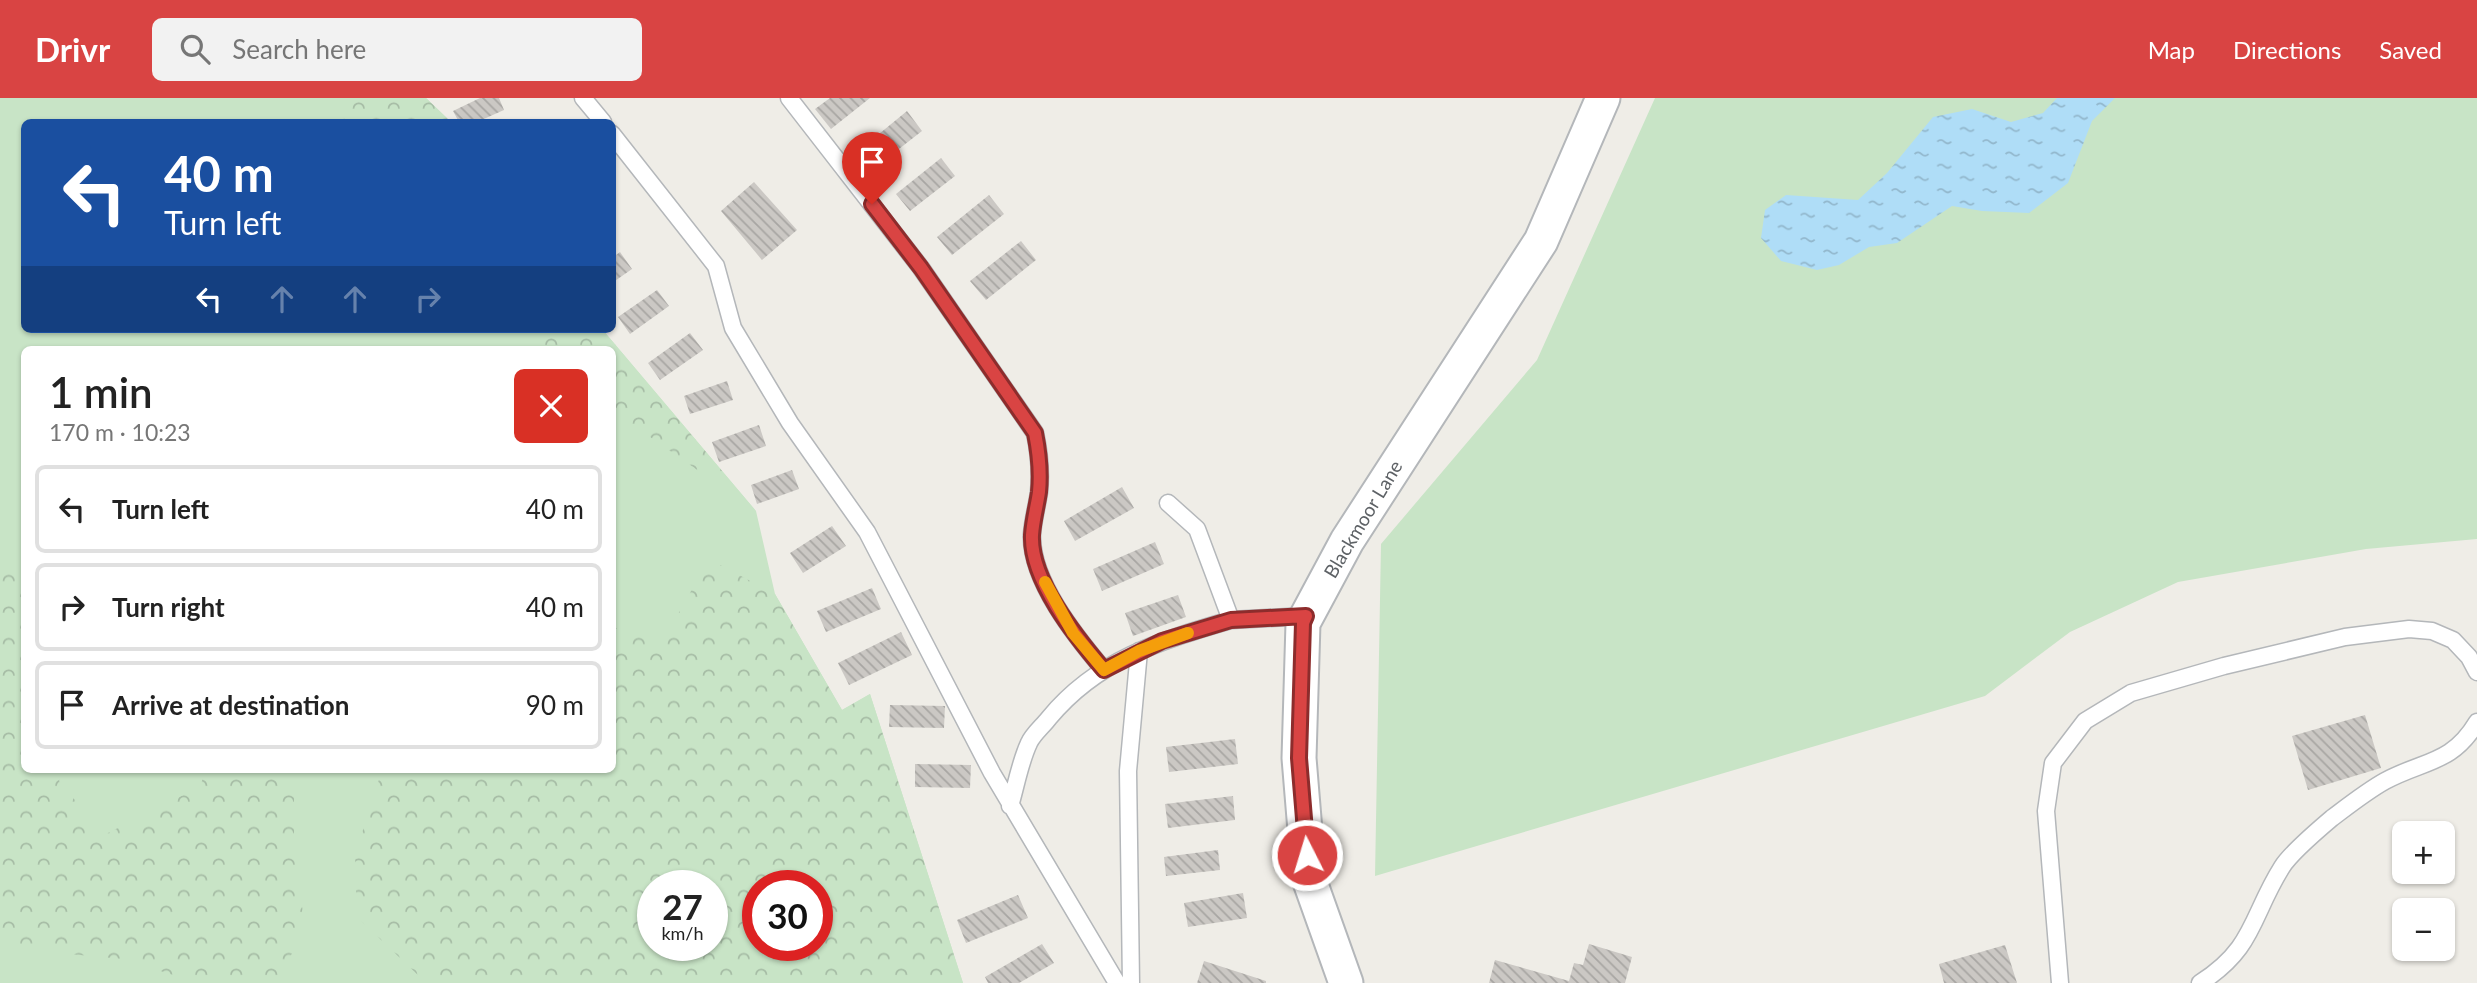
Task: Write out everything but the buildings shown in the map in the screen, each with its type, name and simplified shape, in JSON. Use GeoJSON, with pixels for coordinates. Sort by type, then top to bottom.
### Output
{"type":"FeatureCollection","features":[{"type":"Feature","properties":{"kind":"street","name":"Blackmoor Lane"},"geometry":{"type":"LineString","coordinates":[[1346,983],[1309,879],[1299,758],[1303,623],[1346,541],[1541,242],[1603,98]]}},
{"type":"Feature","properties":{"kind":"lane"},"geometry":{"type":"LineString","coordinates":[[583,98],[600,119]]}},
{"type":"Feature","properties":{"kind":"lane"},"geometry":{"type":"LineString","coordinates":[[789,98],[921,268],[1035,433],[1040,457],[1039,489],[1032,535],[1034,558],[1053,601],[1073,633],[1104,670]]}},
{"type":"Feature","properties":{"kind":"lane"},"geometry":{"type":"LineString","coordinates":[[616,139],[716,266],[733,328],[790,423],[867,532],[1010,806],[1117,983]]}},
{"type":"Feature","properties":{"kind":"lane"},"geometry":{"type":"LineString","coordinates":[[1168,503],[1197,529],[1231,620]]}},
{"type":"Feature","properties":{"kind":"lane"},"geometry":{"type":"LineString","coordinates":[[1010,806],[1029,743],[1069,695],[1104,670],[1162,641],[1231,620],[1306,616]]}},
{"type":"Feature","properties":{"kind":"lane"},"geometry":{"type":"LineString","coordinates":[[2060,983],[2046,811],[2053,763],[2085,721],[2131,693],[2224,666],[2345,637],[2409,629],[2432,631],[2453,640],[2469,657],[2477,672]]}},
{"type":"Feature","properties":{"kind":"lane"},"geometry":{"type":"LineString","coordinates":[[1131,983],[1128,771],[1139,651]]}},
{"type":"Feature","properties":{"kind":"lane"},"geometry":{"type":"LineString","coordinates":[[2200,983],[2221,970],[2242,947],[2283,866],[2332,819],[2384,781],[2446,756],[2465,741],[2477,722]]}},
{"type":"Feature","properties":{"kind":"green space"},"geometry":{"type":"Polygon","coordinates":[[[0,98],[426,98],[448,119],[21,119],[21,333],[605,333],[756,511],[775,594],[842,710],[870,694],[963,983],[0,983],[0,98]]]}},
{"type":"Feature","properties":{"kind":"green space"},"geometry":{"type":"Polygon","coordinates":[[[325,98],[426,98],[448,119],[344,119],[325,98]]]}},
{"type":"Feature","properties":{"kind":"green space"},"geometry":{"type":"Polygon","coordinates":[[[1655,98],[2477,98],[2477,539],[2366,549],[2178,582],[2070,632],[1985,696],[1375,876],[1381,544],[1537,360],[1655,98]]]}},
{"type":"Feature","properties":{"kind":"green space"},"geometry":{"type":"Polygon","coordinates":[[[530,333],[605,333],[756,511],[616,413],[616,346],[542,346],[530,333]]]}},
{"type":"Feature","properties":{"kind":"green space"},"geometry":{"type":"Polygon","coordinates":[[[709,559],[775,594],[842,710],[870,694],[963,983],[430,983],[419,976],[357,917],[355,855],[381,773],[616,773],[616,628],[663,641],[709,559]]]}},
{"type":"Feature","properties":{"kind":"green space"},"geometry":{"type":"Polygon","coordinates":[[[21,567],[21,773],[63,773],[59,781],[104,835],[201,786],[203,773],[294,773],[294,835],[305,932],[274,983],[198,983],[123,959],[0,946],[0,571],[21,567]]]}},
{"type":"Feature","properties":{"kind":"water"},"geometry":{"type":"Polygon","coordinates":[[[2057,98],[2115,98],[2092,121],[2068,183],[2029,213],[1982,211],[1952,206],[1897,243],[1869,247],[1839,265],[1817,270],[1781,261],[1761,238],[1765,210],[1786,195],[1858,200],[1887,173],[1933,117],[1972,109],[2011,122],[2043,113],[2057,98]]]}},
{"type":"Feature","properties":{"kind":"slow traffic"},"geometry":{"type":"LineString","coordinates":[[1045,582],[1053,601],[1073,633],[1104,670],[1139,651],[1188,633]]}},
{"type":"Feature","properties":{"kind":"route"},"geometry":{"type":"LineString","coordinates":[[872,204],[921,268],[1035,433],[1040,457],[1039,489],[1032,535],[1034,558],[1053,601],[1073,633],[1104,670],[1162,641],[1231,620],[1306,616],[1303,623],[1299,758],[1307,855]]}}]}
